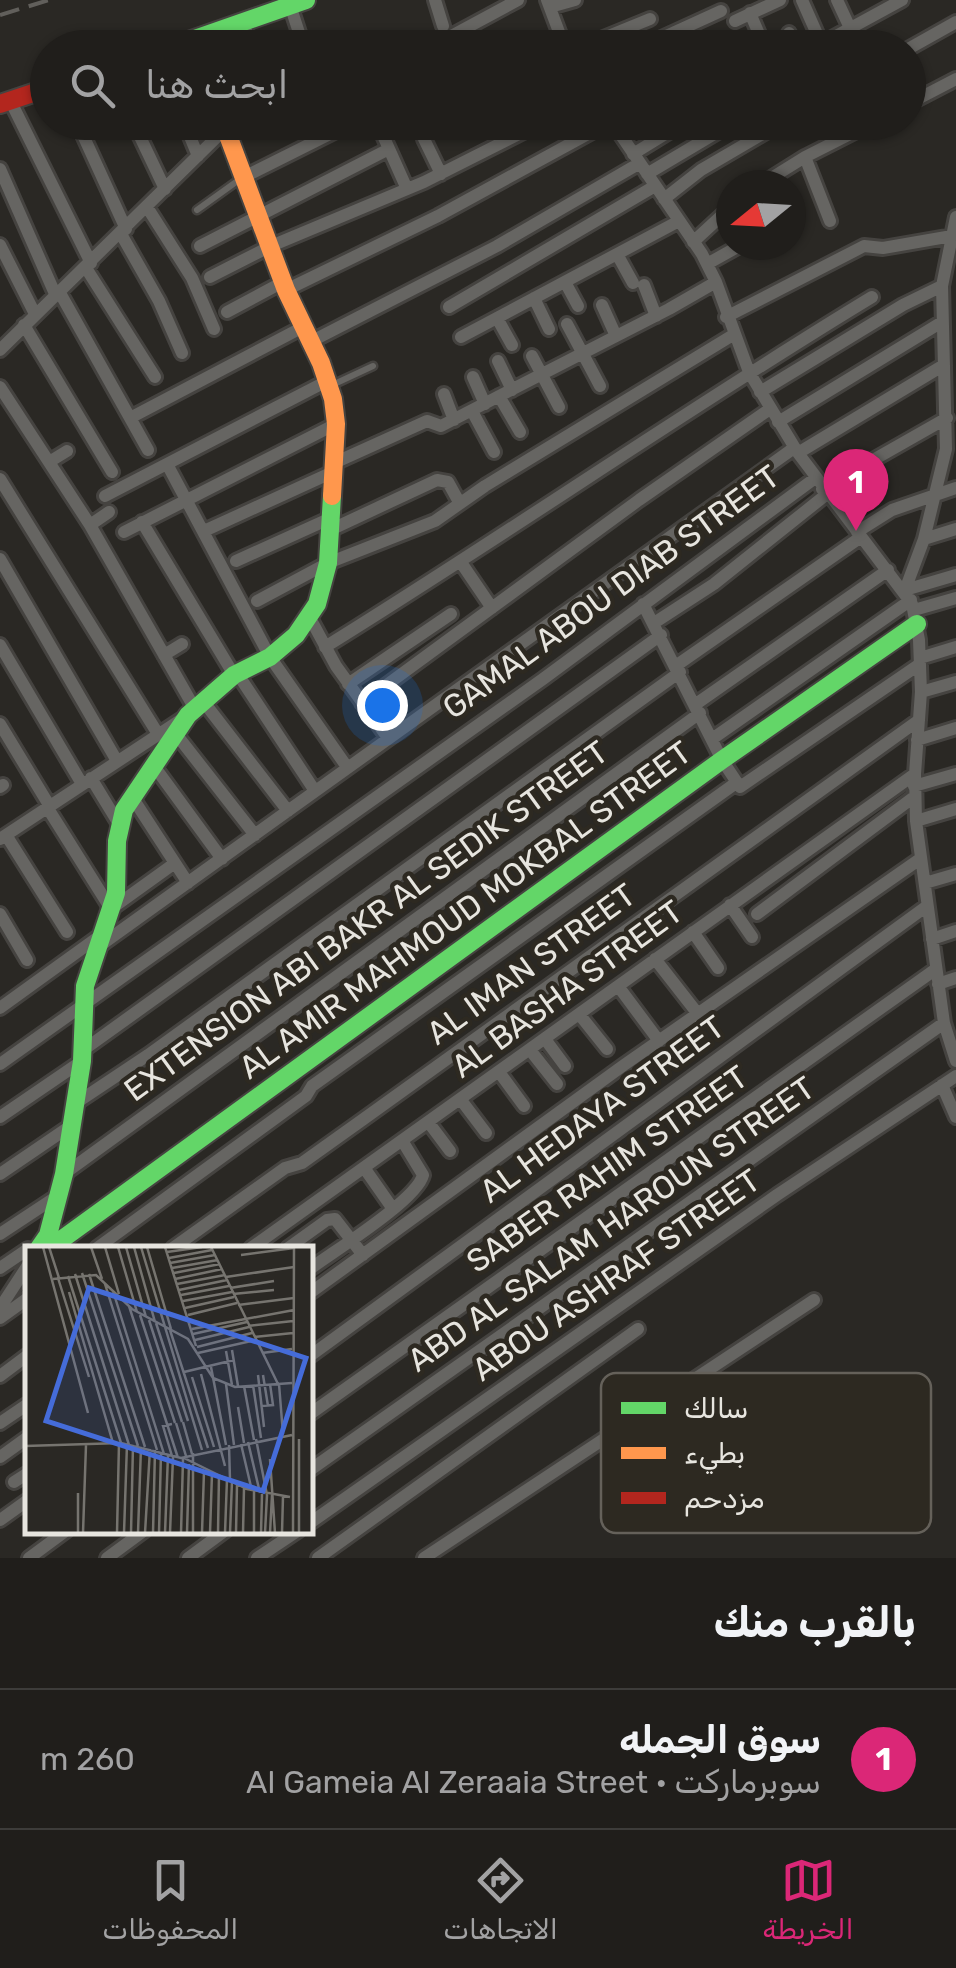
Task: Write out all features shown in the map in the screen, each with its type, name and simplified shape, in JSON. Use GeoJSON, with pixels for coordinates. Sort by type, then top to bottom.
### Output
{"type":"FeatureCollection","features":[{"type":"Feature","properties":{"kind":"street"},"geometry":{"type":"LineString","coordinates":[[435,0],[443,26]]}},
{"type":"Feature","properties":{"kind":"street"},"geometry":{"type":"LineString","coordinates":[[455,30],[488,7],[518,0]]}},
{"type":"Feature","properties":{"kind":"street"},"geometry":{"type":"LineString","coordinates":[[558,30],[549,4],[575,0]]}},
{"type":"Feature","properties":{"kind":"street"},"geometry":{"type":"LineString","coordinates":[[735,21],[780,0]]}},
{"type":"Feature","properties":{"kind":"street"},"geometry":{"type":"LineString","coordinates":[[802,0],[813,30]]}},
{"type":"Feature","properties":{"kind":"street"},"geometry":{"type":"LineString","coordinates":[[837,0],[850,28]]}},
{"type":"Feature","properties":{"kind":"street"},"geometry":{"type":"LineString","coordinates":[[846,30],[885,4],[902,0]]}},
{"type":"Feature","properties":{"kind":"street"},"geometry":{"type":"LineString","coordinates":[[223,30],[298,3],[302,30]]}},
{"type":"Feature","properties":{"kind":"street"},"geometry":{"type":"LineString","coordinates":[[680,30],[721,12]]}},
{"type":"Feature","properties":{"kind":"street"},"geometry":{"type":"LineString","coordinates":[[750,13],[757,30]]}},
{"type":"Feature","properties":{"kind":"street"},"geometry":{"type":"LineString","coordinates":[[623,30],[650,19]]}},
{"type":"Feature","properties":{"kind":"street"},"geometry":{"type":"LineString","coordinates":[[926,39],[956,22]]}},
{"type":"Feature","properties":{"kind":"street"},"geometry":{"type":"LineString","coordinates":[[926,95],[956,79]]}},
{"type":"Feature","properties":{"kind":"street"},"geometry":{"type":"LineString","coordinates":[[30,94],[6,103],[88,265],[154,377]]}},
{"type":"Feature","properties":{"kind":"street"},"geometry":{"type":"LineString","coordinates":[[85,140],[182,353]]}},
{"type":"Feature","properties":{"kind":"street"},"geometry":{"type":"LineString","coordinates":[[142,140],[165,189]]}},
{"type":"Feature","properties":{"kind":"street"},"geometry":{"type":"LineString","coordinates":[[191,140],[198,156]]}},
{"type":"Feature","properties":{"kind":"street"},"geometry":{"type":"LineString","coordinates":[[0,350],[212,140]]}},
{"type":"Feature","properties":{"kind":"street"},"geometry":{"type":"LineString","coordinates":[[67,932],[2,835],[117,761],[167,734],[235,674],[288,643],[310,618],[324,584],[336,424],[328,384],[284,286],[229,140]]}},
{"type":"Feature","properties":{"kind":"street"},"geometry":{"type":"LineString","coordinates":[[244,177],[318,140]]}},
{"type":"Feature","properties":{"kind":"street"},"geometry":{"type":"LineString","coordinates":[[385,140],[408,190]]}},
{"type":"Feature","properties":{"kind":"street"},"geometry":{"type":"LineString","coordinates":[[424,140],[441,174]]}},
{"type":"Feature","properties":{"kind":"street"},"geometry":{"type":"LineString","coordinates":[[210,277],[271,246],[408,190],[507,140]]}},
{"type":"Feature","properties":{"kind":"street"},"geometry":{"type":"LineString","coordinates":[[227,312],[438,216],[578,140]]}},
{"type":"Feature","properties":{"kind":"street"},"geometry":{"type":"LineString","coordinates":[[624,140],[707,264],[749,372],[778,422],[821,487],[912,606]]}},
{"type":"Feature","properties":{"kind":"street"},"geometry":{"type":"LineString","coordinates":[[449,307],[644,169],[669,140]]}},
{"type":"Feature","properties":{"kind":"street"},"geometry":{"type":"LineString","coordinates":[[130,418],[497,246],[701,140]]}},
{"type":"Feature","properties":{"kind":"street"},"geometry":{"type":"LineString","coordinates":[[664,199],[700,170],[752,140]]}},
{"type":"Feature","properties":{"kind":"street"},"geometry":{"type":"LineString","coordinates":[[785,170],[839,140]]}},
{"type":"Feature","properties":{"kind":"street"},"geometry":{"type":"LineString","coordinates":[[200,246],[389,149]]}},
{"type":"Feature","properties":{"kind":"street"},"geometry":{"type":"LineString","coordinates":[[806,157],[830,221]]}},
{"type":"Feature","properties":{"kind":"street"},"geometry":{"type":"LineString","coordinates":[[0,169],[58,294],[148,450]]}},
{"type":"Feature","properties":{"kind":"street"},"geometry":{"type":"LineString","coordinates":[[0,205],[15,199]]}},
{"type":"Feature","properties":{"kind":"street"},"geometry":{"type":"LineString","coordinates":[[147,207],[192,278],[214,330]]}},
{"type":"Feature","properties":{"kind":"street"},"geometry":{"type":"LineString","coordinates":[[692,242],[716,220]]}},
{"type":"Feature","properties":{"kind":"street"},"geometry":{"type":"LineString","coordinates":[[460,338],[679,221]]}},
{"type":"Feature","properties":{"kind":"street"},"geometry":{"type":"LineString","coordinates":[[726,317],[864,246],[883,248],[955,225],[952,260],[942,286],[947,317],[949,466],[936,494],[924,538],[912,606],[921,692],[914,786],[916,821],[937,976],[956,1061]]}},
{"type":"Feature","properties":{"kind":"street"},"geometry":{"type":"LineString","coordinates":[[0,244],[35,314]]}},
{"type":"Feature","properties":{"kind":"street"},"geometry":{"type":"LineString","coordinates":[[618,254],[656,316]]}},
{"type":"Feature","properties":{"kind":"street"},"geometry":{"type":"LineString","coordinates":[[707,264],[716,259]]}},
{"type":"Feature","properties":{"kind":"street"},"geometry":{"type":"LineString","coordinates":[[565,282],[578,306]]}},
{"type":"Feature","properties":{"kind":"street"},"geometry":{"type":"LineString","coordinates":[[204,531],[428,422],[439,427],[454,420],[716,282]]}},
{"type":"Feature","properties":{"kind":"street"},"geometry":{"type":"LineString","coordinates":[[760,392],[903,305],[942,286]]}},
{"type":"Feature","properties":{"kind":"street"},"geometry":{"type":"LineString","coordinates":[[324,647],[872,297]]}},
{"type":"Feature","properties":{"kind":"street"},"geometry":{"type":"LineString","coordinates":[[534,298],[549,329]]}},
{"type":"Feature","properties":{"kind":"street"},"geometry":{"type":"LineString","coordinates":[[602,305],[616,336]]}},
{"type":"Feature","properties":{"kind":"street"},"geometry":{"type":"LineString","coordinates":[[778,422],[947,317]]}},
{"type":"Feature","properties":{"kind":"street"},"geometry":{"type":"LineString","coordinates":[[498,318],[512,345]]}},
{"type":"Feature","properties":{"kind":"street"},"geometry":{"type":"LineString","coordinates":[[567,324],[600,386]]}},
{"type":"Feature","properties":{"kind":"street"},"geometry":{"type":"LineString","coordinates":[[24,325],[112,472]]}},
{"type":"Feature","properties":{"kind":"street"},"geometry":{"type":"LineString","coordinates":[[258,601],[328,564],[435,521],[459,502],[733,335]]}},
{"type":"Feature","properties":{"kind":"street"},"geometry":{"type":"LineString","coordinates":[[532,356],[559,407]]}},
{"type":"Feature","properties":{"kind":"street"},"geometry":{"type":"LineString","coordinates":[[498,361],[520,432]]}},
{"type":"Feature","properties":{"kind":"street"},"geometry":{"type":"LineString","coordinates":[[0,1008],[188,883],[347,766],[796,450],[948,367]]}},
{"type":"Feature","properties":{"kind":"street"},"geometry":{"type":"LineString","coordinates":[[473,377],[494,452]]}},
{"type":"Feature","properties":{"kind":"street"},"geometry":{"type":"LineString","coordinates":[[105,496],[328,384]]}},
{"type":"Feature","properties":{"kind":"street"},"geometry":{"type":"LineString","coordinates":[[0,387],[90,525],[195,708],[288,811]]}},
{"type":"Feature","properties":{"kind":"street"},"geometry":{"type":"LineString","coordinates":[[444,394],[454,420]]}},
{"type":"Feature","properties":{"kind":"street"},"geometry":{"type":"LineString","coordinates":[[362,703],[770,409]]}},
{"type":"Feature","properties":{"kind":"street"},"geometry":{"type":"LineString","coordinates":[[0,1117],[657,629],[714,584],[821,487],[950,421]]}},
{"type":"Feature","properties":{"kind":"street"},"geometry":{"type":"LineString","coordinates":[[124,532],[336,424]]}},
{"type":"Feature","properties":{"kind":"street"},"geometry":{"type":"LineString","coordinates":[[49,462],[67,451]]}},
{"type":"Feature","properties":{"kind":"street"},"geometry":{"type":"LineString","coordinates":[[167,464],[270,656],[347,766]]}},
{"type":"Feature","properties":{"kind":"street"},"geometry":{"type":"LineString","coordinates":[[0,479],[167,734],[255,835]]}},
{"type":"Feature","properties":{"kind":"street"},"geometry":{"type":"LineString","coordinates":[[236,561],[438,480],[448,482],[459,502]]}},
{"type":"Feature","properties":{"kind":"street","name":"GAMAL ABOU DIAB STREET"},"geometry":{"type":"LineString","coordinates":[[0,1064],[643,604],[821,487]]}},
{"type":"Feature","properties":{"kind":"street"},"geometry":{"type":"LineString","coordinates":[[76,1103],[148,1055],[892,510],[956,488]]}},
{"type":"Feature","properties":{"kind":"street"},"geometry":{"type":"LineString","coordinates":[[90,525],[109,512]]}},
{"type":"Feature","properties":{"kind":"street"},"geometry":{"type":"LineString","coordinates":[[142,522],[235,674],[315,791]]}},
{"type":"Feature","properties":{"kind":"street"},"geometry":{"type":"LineString","coordinates":[[924,538],[956,529]]}},
{"type":"Feature","properties":{"kind":"street"},"geometry":{"type":"LineString","coordinates":[[0,558],[117,761]]}},
{"type":"Feature","properties":{"kind":"street"},"geometry":{"type":"LineString","coordinates":[[460,560],[492,608]]}},
{"type":"Feature","properties":{"kind":"street","name":"EXTENSION ABI BAKR AL SEDIK STREET"},"geometry":{"type":"LineString","coordinates":[[64,1174],[888,570]]}},
{"type":"Feature","properties":{"kind":"street"},"geometry":{"type":"LineString","coordinates":[[712,739],[956,576]]}},
{"type":"Feature","properties":{"kind":"street"},"geometry":{"type":"LineString","coordinates":[[912,606],[956,598]]}},
{"type":"Feature","properties":{"kind":"street"},"geometry":{"type":"LineString","coordinates":[[643,604],[738,785]]}},
{"type":"Feature","properties":{"kind":"street","name":"AL AMIR MAHMOUD MOKBAL STREET"},"geometry":{"type":"LineString","coordinates":[[46,1244],[722,760],[912,606]]}},
{"type":"Feature","properties":{"kind":"street"},"geometry":{"type":"LineString","coordinates":[[348,684],[451,614]]}},
{"type":"Feature","properties":{"kind":"street"},"geometry":{"type":"LineString","coordinates":[[310,618],[348,684],[388,738]]}},
{"type":"Feature","properties":{"kind":"street"},"geometry":{"type":"LineString","coordinates":[[0,644],[86,781],[119,824]]}},
{"type":"Feature","properties":{"kind":"street"},"geometry":{"type":"LineString","coordinates":[[164,655],[182,644]]}},
{"type":"Feature","properties":{"kind":"street"},"geometry":{"type":"LineString","coordinates":[[100,1246],[306,1096],[312,1086],[738,785],[920,661],[956,647]]}},
{"type":"Feature","properties":{"kind":"street"},"geometry":{"type":"LineString","coordinates":[[921,692],[956,682]]}},
{"type":"Feature","properties":{"kind":"street","name":"AL IMAN STREET"},"geometry":{"type":"LineString","coordinates":[[175,1246],[281,1170],[302,1163],[358,1124],[920,720]]}},
{"type":"Feature","properties":{"kind":"street"},"geometry":{"type":"LineString","coordinates":[[0,724],[111,910]]}},
{"type":"Feature","properties":{"kind":"street"},"geometry":{"type":"LineString","coordinates":[[917,740],[956,728]]}},
{"type":"Feature","properties":{"kind":"street"},"geometry":{"type":"LineString","coordinates":[[46,1244],[64,1174],[76,1103],[82,1056],[82,1006],[119,876],[119,824],[154,766],[167,734]]}},
{"type":"Feature","properties":{"kind":"street"},"geometry":{"type":"LineString","coordinates":[[154,766],[222,859]]}},
{"type":"Feature","properties":{"kind":"street"},"geometry":{"type":"LineString","coordinates":[[757,914],[914,786],[956,774]]}},
{"type":"Feature","properties":{"kind":"street","name":"AL BASHA STREET"},"geometry":{"type":"LineString","coordinates":[[254,1246],[786,865],[914,786]]}},
{"type":"Feature","properties":{"kind":"street"},"geometry":{"type":"LineString","coordinates":[[132,797],[188,883]]}},
{"type":"Feature","properties":{"kind":"street"},"geometry":{"type":"LineString","coordinates":[[916,821],[956,810]]}},
{"type":"Feature","properties":{"kind":"street"},"geometry":{"type":"LineString","coordinates":[[312,1293],[660,1041],[920,860]]}},
{"type":"Feature","properties":{"kind":"street"},"geometry":{"type":"LineString","coordinates":[[111,910],[175,863]]}},
{"type":"Feature","properties":{"kind":"street"},"geometry":{"type":"LineString","coordinates":[[786,865],[797,884]]}},
{"type":"Feature","properties":{"kind":"street"},"geometry":{"type":"LineString","coordinates":[[925,884],[956,874]]}},
{"type":"Feature","properties":{"kind":"street"},"geometry":{"type":"LineString","coordinates":[[730,905],[752,937]]}},
{"type":"Feature","properties":{"kind":"street","name":"AL HEDAYA STREET"},"geometry":{"type":"LineString","coordinates":[[312,1355],[927,906]]}},
{"type":"Feature","properties":{"kind":"street"},"geometry":{"type":"LineString","coordinates":[[0,914],[27,960]]}},
{"type":"Feature","properties":{"kind":"street"},"geometry":{"type":"LineString","coordinates":[[693,932],[718,968]]}},
{"type":"Feature","properties":{"kind":"street"},"geometry":{"type":"LineString","coordinates":[[932,939],[956,932]]}},
{"type":"Feature","properties":{"kind":"street"},"geometry":{"type":"LineString","coordinates":[[656,959],[698,1014]]}},
{"type":"Feature","properties":{"kind":"street","name":"SABER RAHIM STREET"},"geometry":{"type":"LineString","coordinates":[[312,1413],[937,976],[956,978]]}},
{"type":"Feature","properties":{"kind":"street"},"geometry":{"type":"LineString","coordinates":[[618,986],[660,1041]]}},
{"type":"Feature","properties":{"kind":"street"},"geometry":{"type":"LineString","coordinates":[[579,1014],[607,1049]]}},
{"type":"Feature","properties":{"kind":"street","name":"ABD AL SALAM HAROUN STREET"},"geometry":{"type":"LineString","coordinates":[[312,1469],[949,1028]]}},
{"type":"Feature","properties":{"kind":"street"},"geometry":{"type":"LineString","coordinates":[[544,1039],[565,1066]]}},
{"type":"Feature","properties":{"kind":"street"},"geometry":{"type":"LineString","coordinates":[[530,1050],[557,1084]]}},
{"type":"Feature","properties":{"kind":"street"},"geometry":{"type":"LineString","coordinates":[[498,1072],[524,1106]]}},
{"type":"Feature","properties":{"kind":"street","name":"ABOU ASHRAF STREET"},"geometry":{"type":"LineString","coordinates":[[312,1522],[777,1195],[956,1076]]}},
{"type":"Feature","properties":{"kind":"street"},"geometry":{"type":"LineString","coordinates":[[942,1085],[956,1117]]}},
{"type":"Feature","properties":{"kind":"street"},"geometry":{"type":"LineString","coordinates":[[461,1100],[486,1133]]}},
{"type":"Feature","properties":{"kind":"street"},"geometry":{"type":"LineString","coordinates":[[429,1123],[450,1152]]}},
{"type":"Feature","properties":{"kind":"street"},"geometry":{"type":"LineString","coordinates":[[0,1174],[72,1125]]}},
{"type":"Feature","properties":{"kind":"street"},"geometry":{"type":"LineString","coordinates":[[312,1267],[392,1209],[422,1181],[421,1170],[403,1142]]}},
{"type":"Feature","properties":{"kind":"street"},"geometry":{"type":"LineString","coordinates":[[365,1169],[392,1209]]}},
{"type":"Feature","properties":{"kind":"street"},"geometry":{"type":"LineString","coordinates":[[0,1234],[59,1195]]}},
{"type":"Feature","properties":{"kind":"street"},"geometry":{"type":"LineString","coordinates":[[291,1246],[331,1218],[339,1221],[363,1255]]}},
{"type":"Feature","properties":{"kind":"street"},"geometry":{"type":"LineString","coordinates":[[0,1268],[25,1251]]}},
{"type":"Feature","properties":{"kind":"street"},"geometry":{"type":"LineString","coordinates":[[0,1308],[25,1270]]}},
{"type":"Feature","properties":{"kind":"street"},"geometry":{"type":"LineString","coordinates":[[0,1318],[25,1300]]}},
{"type":"Feature","properties":{"kind":"street"},"geometry":{"type":"LineString","coordinates":[[704,1373],[814,1300]]}},
{"type":"Feature","properties":{"kind":"street"},"geometry":{"type":"LineString","coordinates":[[318,1558],[638,1329]]}},
{"type":"Feature","properties":{"kind":"street"},"geometry":{"type":"LineString","coordinates":[[0,1376],[25,1357]]}},
{"type":"Feature","properties":{"kind":"street"},"geometry":{"type":"LineString","coordinates":[[0,1423],[25,1406]]}},
{"type":"Feature","properties":{"kind":"street"},"geometry":{"type":"LineString","coordinates":[[0,1457],[25,1439]]}},
{"type":"Feature","properties":{"kind":"street"},"geometry":{"type":"LineString","coordinates":[[424,1558],[601,1441]]}},
{"type":"Feature","properties":{"kind":"street"},"geometry":{"type":"LineString","coordinates":[[14,1482],[25,1474]]}},
{"type":"Feature","properties":{"kind":"street"},"geometry":{"type":"LineString","coordinates":[[0,1520],[25,1502]]}},
{"type":"Feature","properties":{"kind":"street"},"geometry":{"type":"LineString","coordinates":[[29,1558],[63,1533]]}},
{"type":"Feature","properties":{"kind":"street"},"geometry":{"type":"LineString","coordinates":[[107,1558],[141,1533]]}},
{"type":"Feature","properties":{"kind":"street"},"geometry":{"type":"LineString","coordinates":[[188,1558],[222,1533]]}},
{"type":"Feature","properties":{"kind":"street"},"geometry":{"type":"LineString","coordinates":[[257,1558],[294,1533]]}},
{"type":"Feature","properties":{"kind":"lane"},"geometry":{"type":"LineString","coordinates":[[245,20],[249,30]]}},
{"type":"Feature","properties":{"kind":"lane"},"geometry":{"type":"LineString","coordinates":[[197,210],[244,177]]}},
{"type":"Feature","properties":{"kind":"lane"},"geometry":{"type":"LineString","coordinates":[[328,384],[374,366]]}},
{"type":"Feature","properties":{"kind":"railway"},"geometry":{"type":"LineString","coordinates":[[0,15],[49,0]]}},
{"type":"Feature","properties":{"kind":"traffic: fast"},"geometry":{"type":"LineString","coordinates":[[220,30],[306,0]]}},
{"type":"Feature","properties":{"kind":"traffic: fast"},"geometry":{"type":"LineString","coordinates":[[40,1246],[48,1235],[64,1174],[82,1061],[85,986],[116,893],[117,841],[124,810],[188,715],[234,675],[270,657],[296,635],[317,604],[328,563],[332,496]]}},
{"type":"Feature","properties":{"kind":"traffic: fast"},"geometry":{"type":"LineString","coordinates":[[53,1246],[722,760],[917,624]]}},
{"type":"Feature","properties":{"kind":"traffic: slow"},"geometry":{"type":"LineString","coordinates":[[230,140],[286,290],[321,363],[333,399],[336,424],[332,496]]}},
{"type":"Feature","properties":{"kind":"traffic: jam"},"geometry":{"type":"LineString","coordinates":[[0,104],[30,94]]}},
{"type":"Feature","properties":{"kind":"place","name":"سوق الجمله"},"geometry":{"type":"Point","coordinates":[856,531]}}]}
